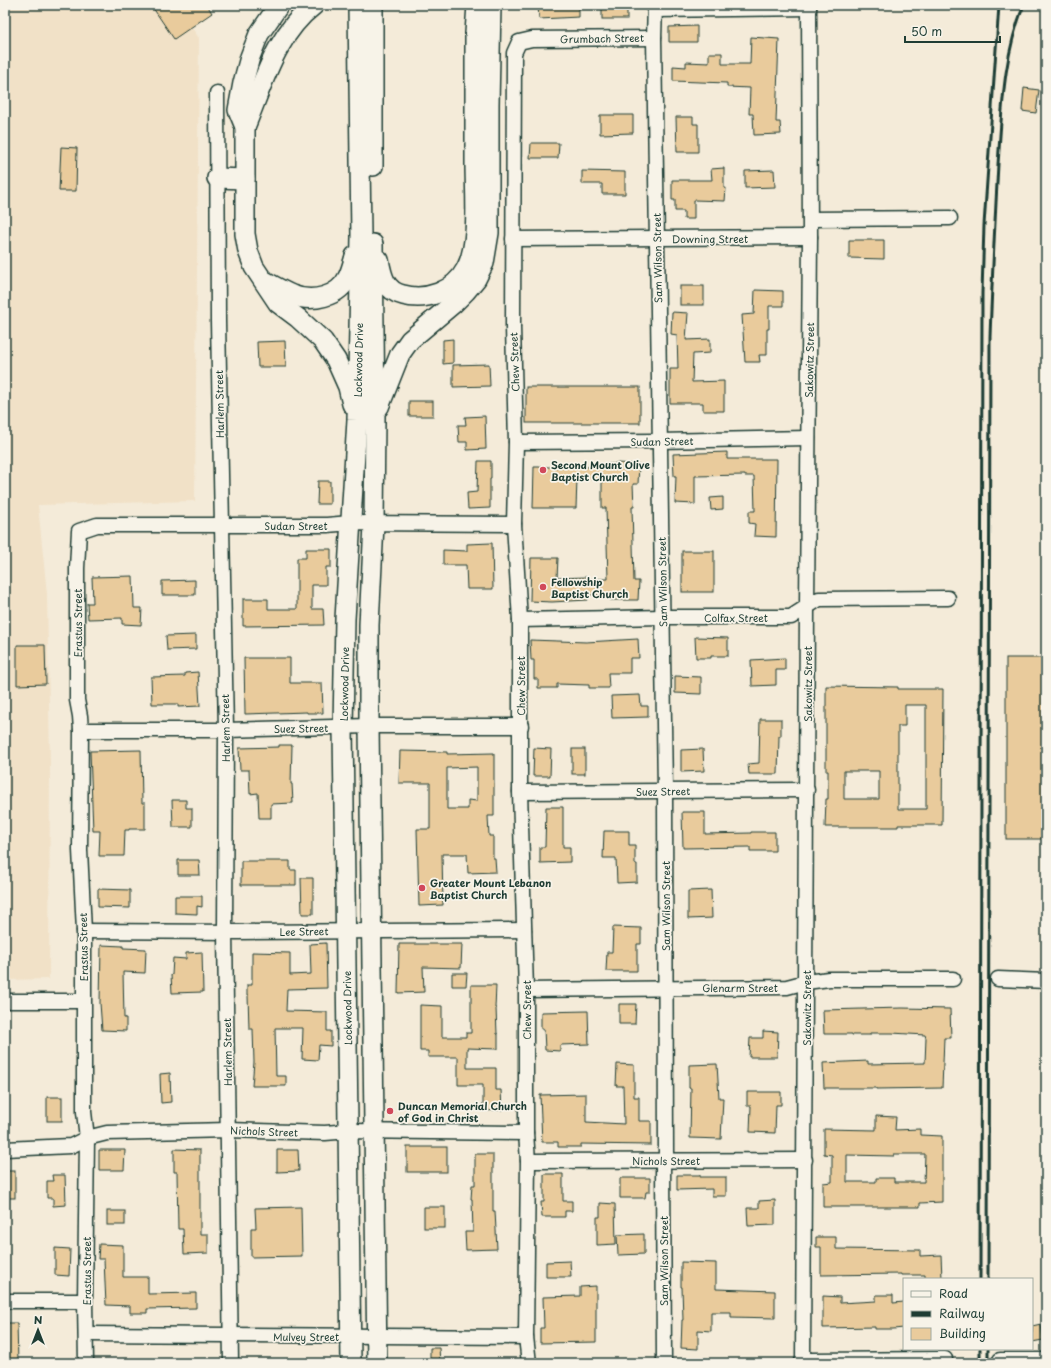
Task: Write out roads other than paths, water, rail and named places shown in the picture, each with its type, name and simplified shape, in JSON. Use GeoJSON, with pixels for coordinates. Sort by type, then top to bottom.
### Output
{"type":"FeatureCollection","features":[{"type":"Feature","properties":{"kind":"main road"},"geometry":{"type":"LineString","coordinates":[[245,127],[238,110],[250,57],[259,34],[279,5]]}},
{"type":"Feature","properties":{"kind":"main road"},"geometry":{"type":"LineString","coordinates":[[314,5],[291,28],[276,49],[245,127],[245,234],[248,251],[254,267],[278,303],[324,341],[336,360],[348,387],[366,419]]}},
{"type":"Feature","properties":{"kind":"main road","name":"Lockwood Drive"},"geometry":{"type":"LineString","coordinates":[[358,5],[366,64]]}},
{"type":"Feature","properties":{"kind":"main road","name":"Lockwood Drive"},"geometry":{"type":"LineString","coordinates":[[373,5],[366,64],[366,419],[374,524],[369,625],[369,726],[377,1363]]}},
{"type":"Feature","properties":{"kind":"main road"},"geometry":{"type":"LineString","coordinates":[[367,236],[383,280],[396,293],[412,297],[429,296],[456,283],[466,269],[472,252],[475,219],[475,33],[477,5]]}},
{"type":"Feature","properties":{"kind":"main road"},"geometry":{"type":"LineString","coordinates":[[366,419],[400,354],[410,340],[466,291],[476,279],[484,263],[489,233],[491,5]]}},
{"type":"Feature","properties":{"kind":"main road"},"geometry":{"type":"LineString","coordinates":[[217,178],[245,179]]}},
{"type":"Feature","properties":{"kind":"main road"},"geometry":{"type":"LineString","coordinates":[[263,280],[294,295],[307,298],[324,297],[338,291],[348,278],[367,236]]}},
{"type":"Feature","properties":{"kind":"main road","name":"Lockwood Drive"},"geometry":{"type":"LineString","coordinates":[[352,1363],[343,727],[345,619],[350,523],[366,419]]}},
{"type":"Feature","properties":{"kind":"street"},"geometry":{"type":"LineString","coordinates":[[655,8],[809,7]]}},
{"type":"Feature","properties":{"kind":"street","name":"Sakowitz Street"},"geometry":{"type":"LineString","coordinates":[[803,1363],[810,237],[809,7]]}},
{"type":"Feature","properties":{"kind":"street","name":"Sam Wilson Street"},"geometry":{"type":"LineString","coordinates":[[655,8],[654,38],[659,441],[665,790],[664,1363]]}},
{"type":"Feature","properties":{"kind":"street","name":"Grumbach Street"},"geometry":{"type":"LineString","coordinates":[[550,39],[654,38]]}},
{"type":"Feature","properties":{"kind":"street","name":"Chew Street"},"geometry":{"type":"LineString","coordinates":[[529,1363],[526,1337],[528,1161],[526,1133],[526,990],[520,792],[520,620],[514,524],[516,442],[513,327],[514,53],[519,42],[532,39],[550,39]]}},
{"type":"Feature","properties":{"kind":"street","name":"Harlem Street"},"geometry":{"type":"LineString","coordinates":[[217,93],[218,313],[226,730],[225,932],[231,1363]]}},
{"type":"Feature","properties":{"kind":"street"},"geometry":{"type":"LineString","coordinates":[[810,219],[950,218]]}},
{"type":"Feature","properties":{"kind":"street","name":"Downing Street"},"geometry":{"type":"LineString","coordinates":[[513,239],[810,237]]}},
{"type":"Feature","properties":{"kind":"street","name":"Sudan Street"},"geometry":{"type":"LineString","coordinates":[[516,442],[808,438]]}},
{"type":"Feature","properties":{"kind":"street","name":"Sudan Street"},"geometry":{"type":"LineString","coordinates":[[78,531],[97,525],[319,525],[350,523],[514,524]]}},
{"type":"Feature","properties":{"kind":"street","name":"Erastus Street"},"geometry":{"type":"LineString","coordinates":[[78,531],[76,568],[76,700],[80,716],[81,730],[80,850],[84,931],[84,1112],[87,1138],[85,1300],[86,1363]]}},
{"type":"Feature","properties":{"kind":"street","name":"Colfax Street"},"geometry":{"type":"LineString","coordinates":[[520,620],[663,617],[791,617],[819,599],[948,598]]}},
{"type":"Feature","properties":{"kind":"street","name":"Suez Street"},"geometry":{"type":"LineString","coordinates":[[81,730],[226,730],[369,726],[520,726]]}},
{"type":"Feature","properties":{"kind":"street","name":"Suez Street"},"geometry":{"type":"LineString","coordinates":[[520,792],[807,790]]}},
{"type":"Feature","properties":{"kind":"street","name":"Lee Street"},"geometry":{"type":"LineString","coordinates":[[84,931],[225,932],[524,930]]}},
{"type":"Feature","properties":{"kind":"street","name":"Glenarm Street"},"geometry":{"type":"LineString","coordinates":[[526,990],[787,987],[806,982],[829,979],[953,979]]}},
{"type":"Feature","properties":{"kind":"street"},"geometry":{"type":"LineString","coordinates":[[998,980],[1046,981]]}},
{"type":"Feature","properties":{"kind":"street"},"geometry":{"type":"LineString","coordinates":[[5,1001],[84,1001]]}},
{"type":"Feature","properties":{"kind":"street","name":"Nichols Street"},"geometry":{"type":"LineString","coordinates":[[5,1149],[71,1146],[87,1138],[106,1133],[228,1130],[326,1133],[348,1131],[526,1133]]}},
{"type":"Feature","properties":{"kind":"street","name":"Nichols Street"},"geometry":{"type":"LineString","coordinates":[[528,1161],[805,1160]]}},
{"type":"Feature","properties":{"kind":"street"},"geometry":{"type":"LineString","coordinates":[[5,1301],[85,1300]]}},
{"type":"Feature","properties":{"kind":"street","name":"Mulvey Street"},"geometry":{"type":"LineString","coordinates":[[86,1334],[526,1337]]}},
{"type":"Feature","properties":{"kind":"street"},"geometry":{"type":"LineString","coordinates":[[803,1363],[810,1360],[945,1359]]}},
{"type":"Feature","properties":{"kind":"street"},"geometry":{"type":"LineString","coordinates":[[1000,1360],[1046,1360]]}},
{"type":"Feature","properties":{"kind":"railway"},"geometry":{"type":"LineString","coordinates":[[980,1278],[982,293],[984,225],[999,5]]}},
{"type":"Feature","properties":{"kind":"railway"},"geometry":{"type":"LineString","coordinates":[[988,1278],[990,337],[1002,104],[1012,43],[1024,5]]}},
{"type":"Feature","properties":{"kind":"railway"},"geometry":{"type":"LineString","coordinates":[[980,1350],[980,1363]]}},
{"type":"Feature","properties":{"kind":"railway"},"geometry":{"type":"LineString","coordinates":[[988,1350],[988,1363]]}},
{"type":"Feature","properties":{"kind":"place","name":"Second Mount Olive Baptist Church"},"geometry":{"type":"Point","coordinates":[543,470]}},
{"type":"Feature","properties":{"kind":"place","name":"Fellowship Baptist Church"},"geometry":{"type":"Point","coordinates":[543,587]}},
{"type":"Feature","properties":{"kind":"place","name":"Greater Mount Lebanon Baptist Church"},"geometry":{"type":"Point","coordinates":[422,888]}},
{"type":"Feature","properties":{"kind":"place","name":"Duncan Memorial Church of God in Christ"},"geometry":{"type":"Point","coordinates":[390,1111]}}]}
